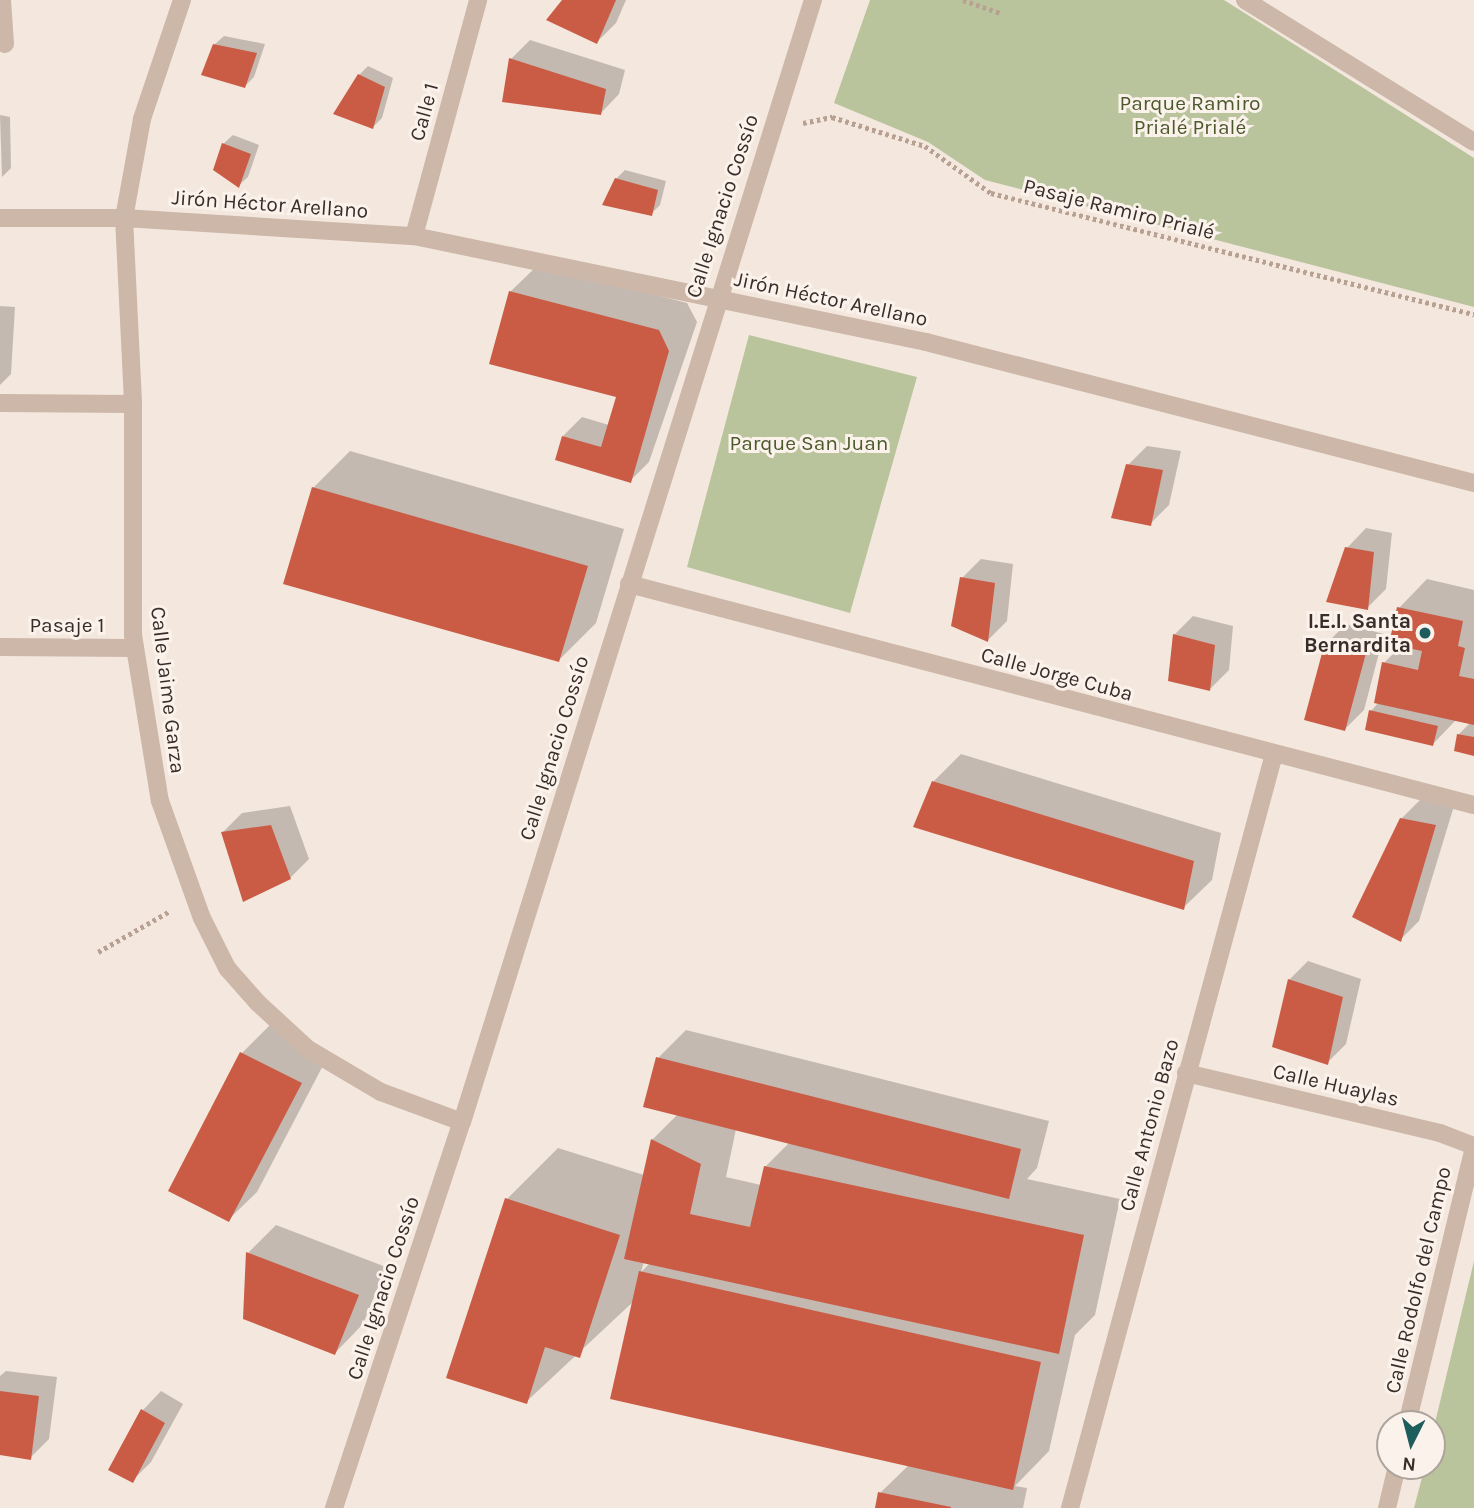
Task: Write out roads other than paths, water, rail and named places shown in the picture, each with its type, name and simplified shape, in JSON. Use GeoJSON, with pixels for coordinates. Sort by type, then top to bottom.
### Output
{"type":"FeatureCollection","features":[{"type":"Feature","properties":{"kind":"street"},"geometry":{"type":"LineString","coordinates":[[2,0],[5,44]]}},
{"type":"Feature","properties":{"kind":"street","name":"Calle Jaime Garza"},"geometry":{"type":"LineString","coordinates":[[182,0],[142,119],[124,218],[133,404],[135,648],[160,801],[194,897],[227,968],[307,1049],[381,1092],[462,1122]]}},
{"type":"Feature","properties":{"kind":"street","name":"Calle 1"},"geometry":{"type":"LineString","coordinates":[[414,236],[478,0]]}},
{"type":"Feature","properties":{"kind":"street","name":"Calle Ignacio Cossío"},"geometry":{"type":"LineString","coordinates":[[334,1508],[462,1122],[717,298],[813,0]]}},
{"type":"Feature","properties":{"kind":"street"},"geometry":{"type":"LineString","coordinates":[[1245,0],[1474,142]]}},
{"type":"Feature","properties":{"kind":"street","name":"Jirón Héctor Arellano"},"geometry":{"type":"LineString","coordinates":[[0,218],[124,218],[414,236],[926,342],[1474,483]]}},
{"type":"Feature","properties":{"kind":"street"},"geometry":{"type":"LineString","coordinates":[[0,403],[133,404]]}},
{"type":"Feature","properties":{"kind":"street","name":"Calle Jorge Cuba"},"geometry":{"type":"LineString","coordinates":[[629,584],[1474,805]]}},
{"type":"Feature","properties":{"kind":"street","name":"Pasaje 1"},"geometry":{"type":"LineString","coordinates":[[0,648],[135,648]]}},
{"type":"Feature","properties":{"kind":"street","name":"Calle Antonio Bazo"},"geometry":{"type":"LineString","coordinates":[[1070,1508],[1274,754]]}},
{"type":"Feature","properties":{"kind":"street","name":"Calle Huaylas"},"geometry":{"type":"LineString","coordinates":[[1186,1073],[1440,1133],[1474,1146]]}},
{"type":"Feature","properties":{"kind":"street","name":"Calle Rodolfo del Campo"},"geometry":{"type":"LineString","coordinates":[[1410,1410],[1474,1146]]}},
{"type":"Feature","properties":{"kind":"street"},"geometry":{"type":"LineString","coordinates":[[1387,1508],[1394,1480]]}},
{"type":"Feature","properties":{"kind":"place","name":"I.E.I. Santa Bernardita"},"geometry":{"type":"Point","coordinates":[1425,633]}},
{"type":"Feature","properties":{"kind":"park label","name":"Parque Ramiro Prialé Prialé"},"geometry":{"type":"Point","coordinates":[1190,115]}},
{"type":"Feature","properties":{"kind":"park label","name":"Parque San Juan"},"geometry":{"type":"Point","coordinates":[809,443]}}]}
